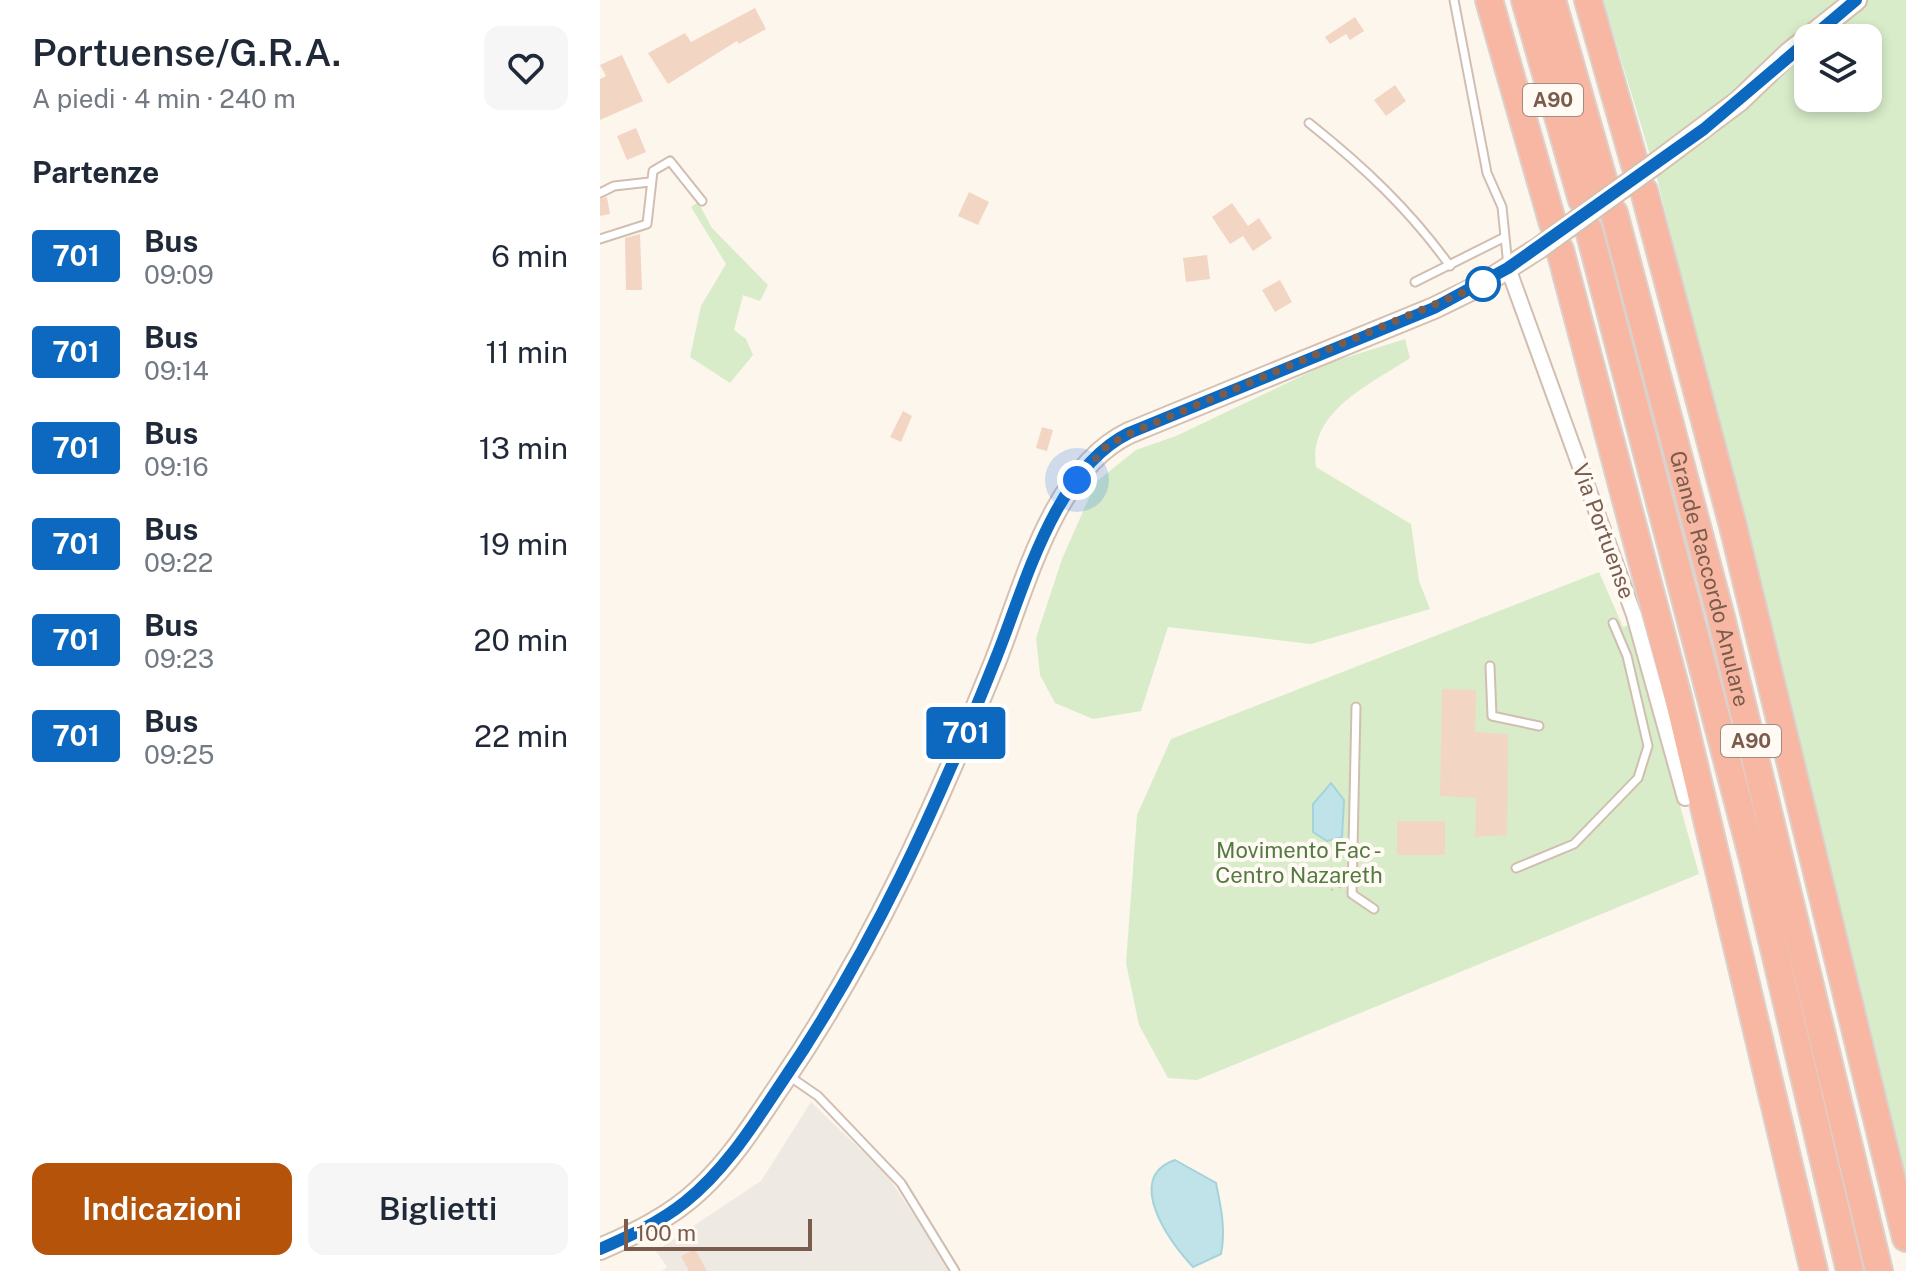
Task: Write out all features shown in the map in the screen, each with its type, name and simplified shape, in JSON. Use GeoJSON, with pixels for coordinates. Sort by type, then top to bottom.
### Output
{"type":"FeatureCollection","features":[{"type":"Feature","properties":{"kind":"highway"},"geometry":{"type":"LineString","coordinates":[[1489,0],[1553,224]]}},
{"type":"Feature","properties":{"kind":"highway","name":"A90"},"geometry":{"type":"LineString","coordinates":[[1525,0],[1582,200]]}},
{"type":"Feature","properties":{"kind":"highway","name":"A90"},"geometry":{"type":"LineString","coordinates":[[1552,0],[1605,186]]}},
{"type":"Feature","properties":{"kind":"highway"},"geometry":{"type":"LineString","coordinates":[[1588,0],[1645,164]]}},
{"type":"Feature","properties":{"kind":"highway","name":"Grande Raccordo Anulare"},"geometry":{"type":"LineString","coordinates":[[1644,191],[1733,526],[1906,1238]]}},
{"type":"Feature","properties":{"kind":"highway","name":"Grande Raccordo Anulare"},"geometry":{"type":"LineString","coordinates":[[1614,213],[1728,647],[1879,1271]]}},
{"type":"Feature","properties":{"kind":"highway","name":"Grande Raccordo Anulare"},"geometry":{"type":"LineString","coordinates":[[1589,230],[1743,817],[1850,1271]]}},
{"type":"Feature","properties":{"kind":"highway"},"geometry":{"type":"LineString","coordinates":[[1550,249],[1678,697],[1814,1271]]}},
{"type":"Feature","properties":{"kind":"main road"},"geometry":{"type":"LineString","coordinates":[[600,1249],[663,1217],[697,1192],[747,1135],[842,992],[903,874],[962,741],[1054,515],[1092,462],[1110,443],[1434,308],[1550,249],[1645,164],[1739,101],[1789,53],[1856,0]]}},
{"type":"Feature","properties":{"kind":"street","name":"Via Portuense"},"geometry":{"type":"LineString","coordinates":[[1508,268],[1634,615],[1685,798]]}},
{"type":"Feature","properties":{"kind":"lane"},"geometry":{"type":"LineString","coordinates":[[1454,0],[1487,173],[1502,207],[1508,268]]}},
{"type":"Feature","properties":{"kind":"lane"},"geometry":{"type":"LineString","coordinates":[[1309,123],[1354,159],[1419,222],[1450,266]]}},
{"type":"Feature","properties":{"kind":"lane"},"geometry":{"type":"LineString","coordinates":[[600,239],[647,224],[653,171],[670,161],[702,201]]}},
{"type":"Feature","properties":{"kind":"lane"},"geometry":{"type":"LineString","coordinates":[[600,193],[614,186],[650,182]]}},
{"type":"Feature","properties":{"kind":"lane"},"geometry":{"type":"LineString","coordinates":[[1415,282],[1503,238]]}},
{"type":"Feature","properties":{"kind":"lane"},"geometry":{"type":"LineString","coordinates":[[1516,868],[1574,844],[1638,778],[1648,746],[1627,656],[1613,623]]}},
{"type":"Feature","properties":{"kind":"lane"},"geometry":{"type":"LineString","coordinates":[[1490,666],[1492,716],[1539,726]]}},
{"type":"Feature","properties":{"kind":"lane"},"geometry":{"type":"LineString","coordinates":[[1356,707],[1352,894],[1374,909]]}},
{"type":"Feature","properties":{"kind":"lane"},"geometry":{"type":"LineString","coordinates":[[787,1075],[818,1096],[901,1183],[955,1271]]}},
{"type":"Feature","properties":{"kind":"shaded area"},"geometry":{"type":"Polygon","coordinates":[[[811,1102],[887,1175],[951,1271],[662,1271],[667,1267],[656,1251],[761,1181],[811,1102]]]}},
{"type":"Feature","properties":{"kind":"green space"},"geometry":{"type":"Polygon","coordinates":[[[1603,0],[1906,0],[1906,1192],[1657,178],[1603,0]]]}},
{"type":"Feature","properties":{"kind":"green space"},"geometry":{"type":"Polygon","coordinates":[[[698,202],[712,228],[768,285],[760,301],[743,295],[734,330],[746,339],[753,355],[730,383],[690,357],[701,306],[726,264],[691,207],[698,202]]]}},
{"type":"Feature","properties":{"kind":"green space"},"geometry":{"type":"Polygon","coordinates":[[[1405,339],[1410,358],[1361,390],[1332,415],[1316,447],[1316,467],[1411,524],[1419,581],[1430,609],[1311,644],[1168,627],[1141,711],[1093,719],[1055,703],[1040,675],[1036,638],[1062,559],[1096,482],[1136,450],[1176,436],[1329,363],[1405,339]]]}},
{"type":"Feature","properties":{"kind":"green space","name":"Movimento Fac - Centro Nazareth"},"geometry":{"type":"Polygon","coordinates":[[[1599,572],[1623,627],[1630,625],[1699,874],[1197,1080],[1168,1078],[1139,1025],[1126,963],[1137,815],[1171,739],[1599,572]]]}},
{"type":"Feature","properties":{"kind":"water"},"geometry":{"type":"Polygon","coordinates":[[[1331,783],[1344,800],[1342,837],[1327,841],[1313,832],[1313,804],[1331,783]]]}},
{"type":"Feature","properties":{"kind":"water"},"geometry":{"type":"Polygon","coordinates":[[[1175,1160],[1216,1183],[1221,1210],[1221,1254],[1193,1267],[1163,1227],[1152,1195],[1153,1181],[1160,1169],[1175,1160]]]}},
{"type":"Feature","properties":{"kind":"building"},"geometry":{"type":"Polygon","coordinates":[[[755,8],[766,29],[739,44],[737,41],[668,84],[648,53],[685,33],[691,42],[755,8]]]}},
{"type":"Feature","properties":{"kind":"building"},"geometry":{"type":"Polygon","coordinates":[[[1355,17],[1364,31],[1350,40],[1346,34],[1330,44],[1325,37],[1355,17]]]}},
{"type":"Feature","properties":{"kind":"building"},"geometry":{"type":"Polygon","coordinates":[[[622,55],[643,101],[600,120],[600,79],[606,76],[600,65],[622,55]]]}},
{"type":"Feature","properties":{"kind":"building"},"geometry":{"type":"Polygon","coordinates":[[[1395,85],[1406,101],[1386,116],[1374,100],[1395,85]]]}},
{"type":"Feature","properties":{"kind":"building"},"geometry":{"type":"Polygon","coordinates":[[[636,128],[646,152],[627,160],[617,136],[636,128]]]}},
{"type":"Feature","properties":{"kind":"building"},"geometry":{"type":"Polygon","coordinates":[[[969,192],[989,202],[978,225],[958,216],[969,192]]]}},
{"type":"Feature","properties":{"kind":"building"},"geometry":{"type":"Polygon","coordinates":[[[607,197],[610,214],[600,216],[600,199],[607,197]]]}},
{"type":"Feature","properties":{"kind":"building"},"geometry":{"type":"Polygon","coordinates":[[[1232,203],[1248,226],[1259,218],[1272,238],[1253,251],[1243,236],[1230,244],[1212,217],[1232,203]]]}},
{"type":"Feature","properties":{"kind":"building"},"geometry":{"type":"Polygon","coordinates":[[[640,234],[642,290],[626,290],[625,238],[640,234]]]}},
{"type":"Feature","properties":{"kind":"building"},"geometry":{"type":"Polygon","coordinates":[[[1207,255],[1210,279],[1186,282],[1183,258],[1207,255]]]}},
{"type":"Feature","properties":{"kind":"building"},"geometry":{"type":"Polygon","coordinates":[[[1280,280],[1292,302],[1275,312],[1262,290],[1280,280]]]}},
{"type":"Feature","properties":{"kind":"building"},"geometry":{"type":"Polygon","coordinates":[[[903,411],[912,416],[901,442],[890,437],[903,411]]]}},
{"type":"Feature","properties":{"kind":"building"},"geometry":{"type":"Polygon","coordinates":[[[1042,427],[1053,430],[1047,451],[1036,448],[1042,427]]]}},
{"type":"Feature","properties":{"kind":"building"},"geometry":{"type":"Polygon","coordinates":[[[1442,689],[1476,690],[1475,732],[1508,734],[1507,835],[1475,837],[1476,798],[1440,796],[1442,689]]]}},
{"type":"Feature","properties":{"kind":"building"},"geometry":{"type":"Polygon","coordinates":[[[1397,821],[1445,821],[1445,855],[1397,855],[1397,821]]]}},
{"type":"Feature","properties":{"kind":"building"},"geometry":{"type":"Polygon","coordinates":[[[695,1249],[707,1271],[689,1271],[681,1256],[695,1249]]]}},
{"type":"Feature","properties":{"kind":"bus line","name":"701"},"geometry":{"type":"LineString","coordinates":[[600,1249],[663,1217],[708,1181],[747,1135],[832,1007],[903,874],[962,741],[1054,515],[1092,462],[1110,443],[1434,308],[1481,285],[1539,248],[1704,129],[1844,6],[1856,0]]}},
{"type":"Feature","properties":{"kind":"route"},"geometry":{"type":"LineString","coordinates":[[1077,480],[1106,447],[1126,435],[1434,308],[1483,284]]}}]}
